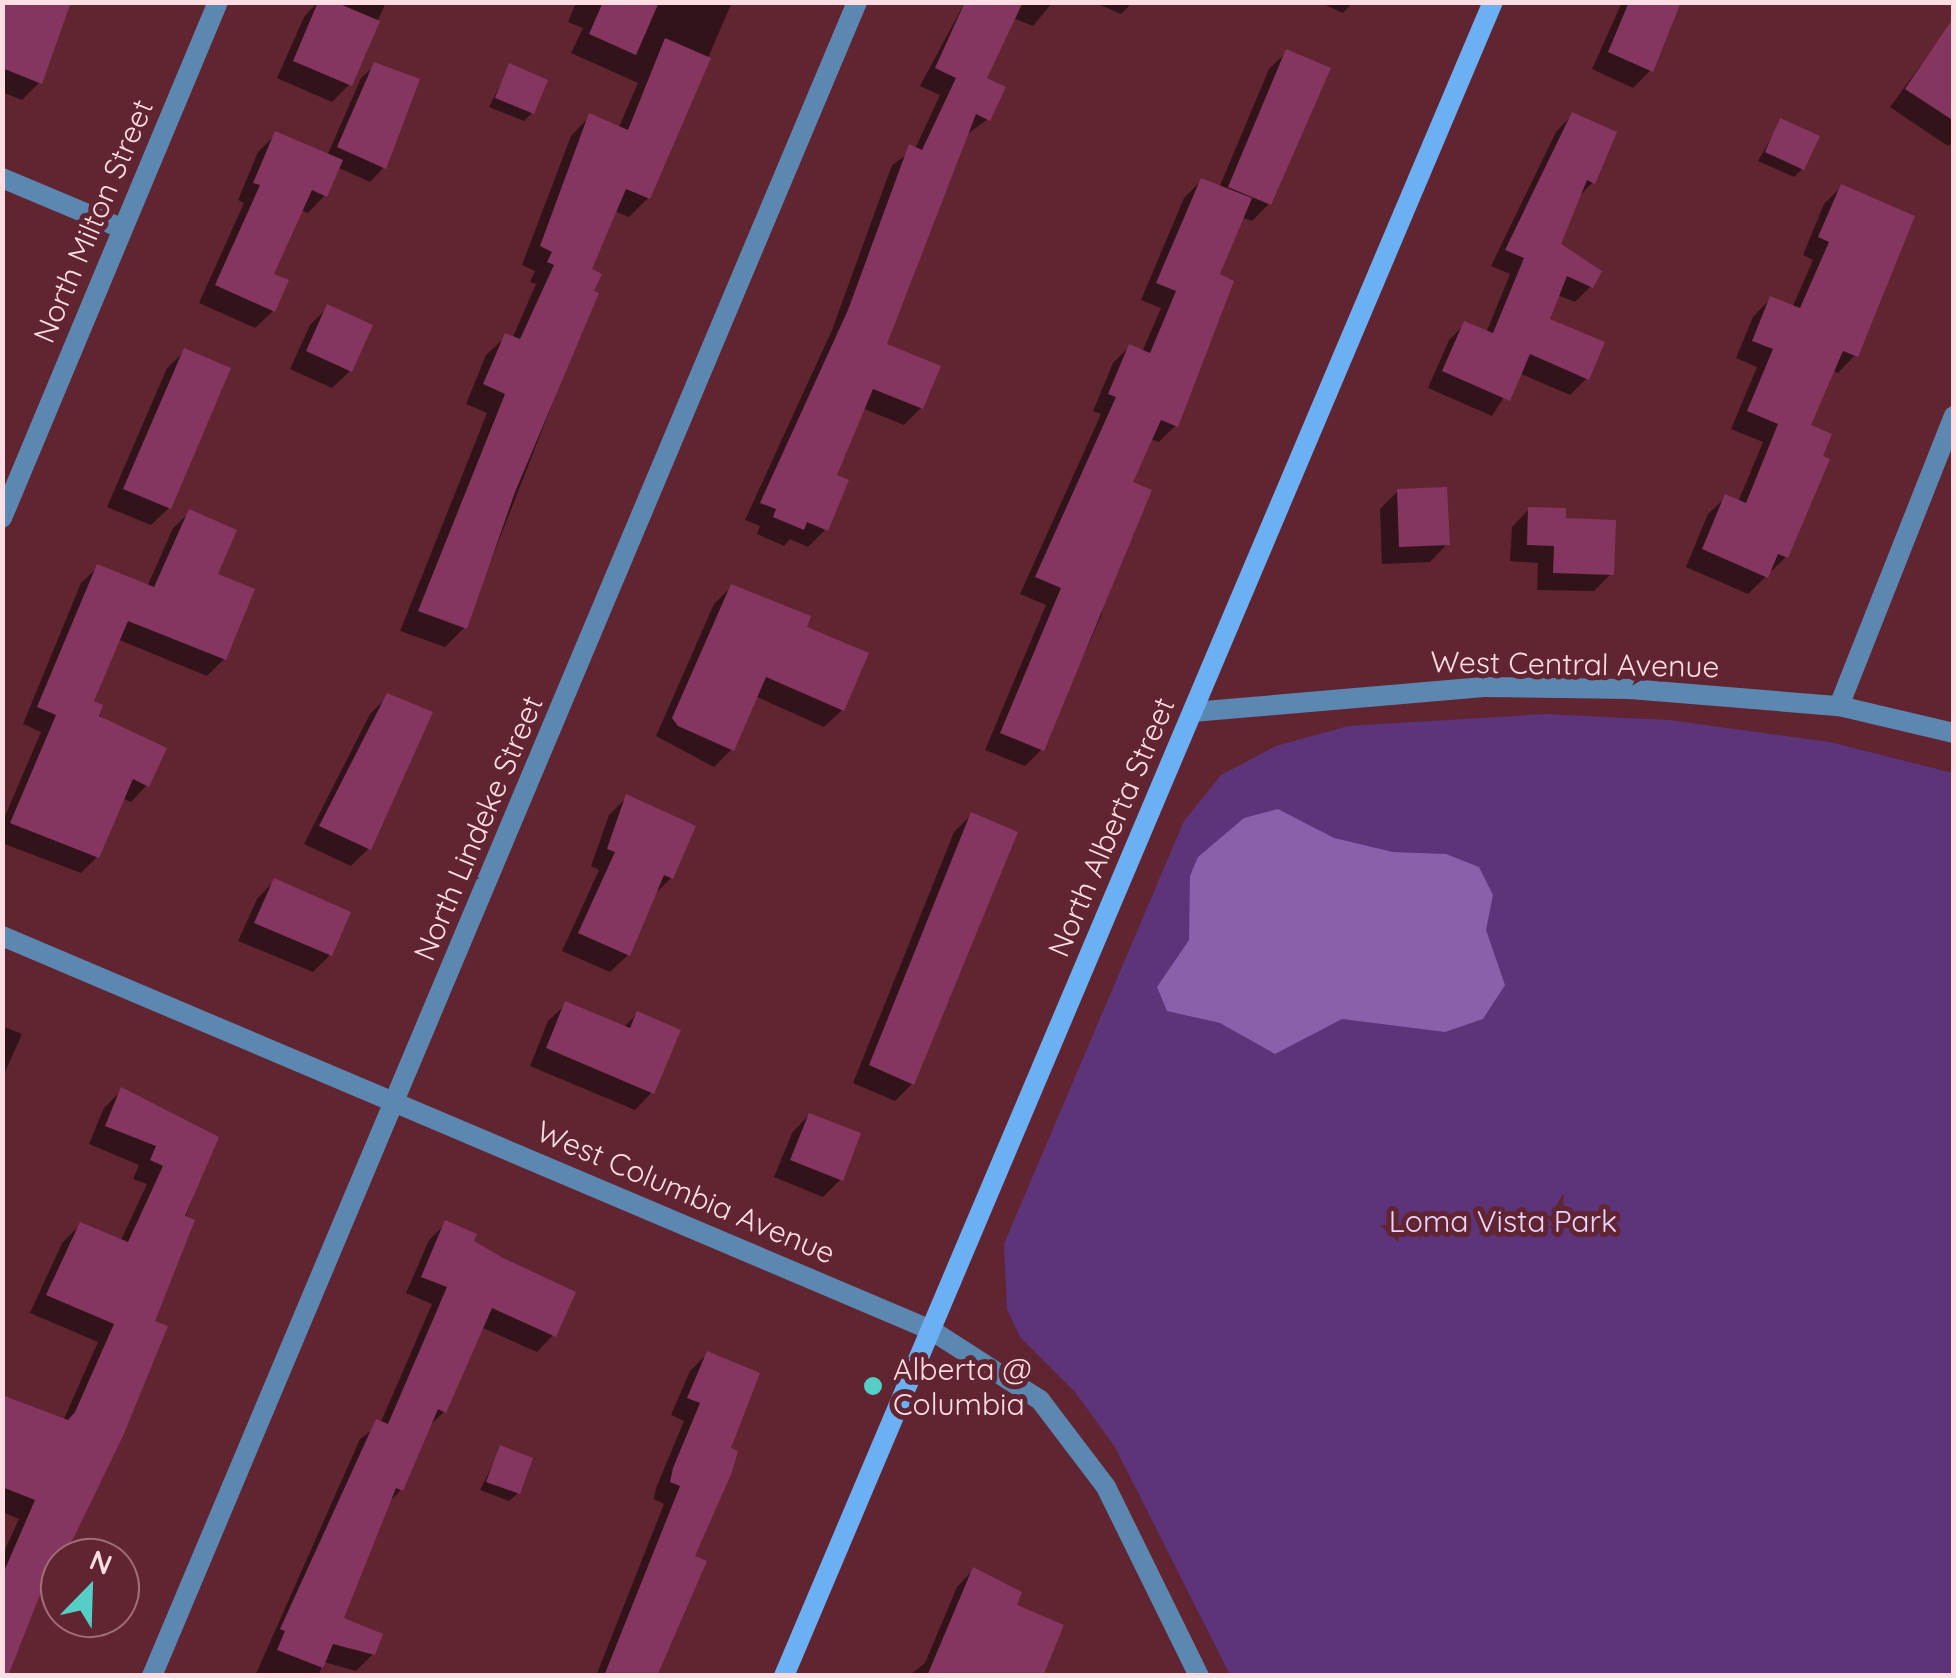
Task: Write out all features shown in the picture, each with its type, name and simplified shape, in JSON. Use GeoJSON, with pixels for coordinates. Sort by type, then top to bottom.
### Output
{"type":"FeatureCollection","features":[{"type":"Feature","properties":{"kind":"main road","name":"North Alberta Street"},"geometry":{"type":"LineString","coordinates":[[784,1676],[1494,2]]}},
{"type":"Feature","properties":{"kind":"street","name":"North Milton Street"},"geometry":{"type":"LineString","coordinates":[[2,518],[218,2]]}},
{"type":"Feature","properties":{"kind":"street","name":"North Lindeke Street"},"geometry":{"type":"LineString","coordinates":[[152,1676],[857,2]]}},
{"type":"Feature","properties":{"kind":"street"},"geometry":{"type":"LineString","coordinates":[[2,178],[121,228]]}},
{"type":"Feature","properties":{"kind":"street"},"geometry":{"type":"LineString","coordinates":[[1839,706],[1954,416]]}},
{"type":"Feature","properties":{"kind":"street","name":"West Central Avenue"},"geometry":{"type":"LineString","coordinates":[[1192,712],[1486,686],[1630,689],[1839,706],[1954,733]]}},
{"type":"Feature","properties":{"kind":"street","name":"West Columbia Avenue"},"geometry":{"type":"LineString","coordinates":[[2,936],[932,1330],[1040,1400],[1106,1487],[1199,1676]]}},
{"type":"Feature","properties":{"kind":"green space","name":"Loma Vista Park"},"geometry":{"type":"Polygon","coordinates":[[[1545,714],[1669,720],[1830,742],[1953,773],[1953,1675],[1230,1675],[1115,1447],[1075,1392],[1020,1337],[1007,1309],[1004,1244],[1184,821],[1221,775],[1276,746],[1348,726],[1545,714]]]}},
{"type":"Feature","properties":{"kind":"shaded area"},"geometry":{"type":"Polygon","coordinates":[[[1278,809],[1334,838],[1393,852],[1446,854],[1479,867],[1493,895],[1486,930],[1505,985],[1483,1019],[1445,1032],[1342,1019],[1275,1054],[1220,1023],[1167,1011],[1157,987],[1189,940],[1190,876],[1198,857],[1244,818],[1278,809]]]}},
{"type":"Feature","properties":{"kind":"building"},"geometry":{"type":"Polygon","coordinates":[[[2,2],[71,2],[42,84],[2,68],[2,2]]]}},
{"type":"Feature","properties":{"kind":"building"},"geometry":{"type":"Polygon","coordinates":[[[318,2],[335,2],[380,21],[352,86],[293,61],[318,2]]]}},
{"type":"Feature","properties":{"kind":"building"},"geometry":{"type":"Polygon","coordinates":[[[603,2],[659,2],[636,55],[589,34],[603,2]]]}},
{"type":"Feature","properties":{"kind":"building"},"geometry":{"type":"Polygon","coordinates":[[[965,2],[1023,2],[987,78],[1006,87],[990,121],[976,114],[887,344],[941,366],[923,409],[873,389],[837,475],[849,480],[828,531],[807,522],[804,530],[773,517],[776,509],[760,503],[848,310],[909,144],[922,150],[956,78],[935,68],[965,2]]]}},
{"type":"Feature","properties":{"kind":"building"},"geometry":{"type":"Polygon","coordinates":[[[1629,2],[1681,2],[1653,72],[1608,52],[1629,2]]]}},
{"type":"Feature","properties":{"kind":"building"},"geometry":{"type":"Polygon","coordinates":[[[1954,17],[1954,121],[1905,89],[1954,17]]]}},
{"type":"Feature","properties":{"kind":"building"},"geometry":{"type":"Polygon","coordinates":[[[665,38],[711,58],[650,199],[626,189],[592,269],[602,274],[594,291],[599,293],[515,492],[467,629],[418,611],[505,394],[483,384],[505,333],[520,339],[554,265],[547,262],[552,252],[540,246],[589,113],[628,130],[665,38]]]}},
{"type":"Feature","properties":{"kind":"building"},"geometry":{"type":"Polygon","coordinates":[[[1286,49],[1331,68],[1271,205],[1228,187],[1286,49]]]}},
{"type":"Feature","properties":{"kind":"building"},"geometry":{"type":"Polygon","coordinates":[[[374,62],[420,79],[386,169],[337,147],[374,62]]]}},
{"type":"Feature","properties":{"kind":"building"},"geometry":{"type":"Polygon","coordinates":[[[509,63],[548,80],[534,114],[495,98],[509,63]]]}},
{"type":"Feature","properties":{"kind":"building"},"geometry":{"type":"Polygon","coordinates":[[[1572,112],[1617,132],[1595,184],[1587,180],[1561,244],[1602,271],[1593,288],[1567,276],[1550,319],[1605,342],[1589,380],[1530,354],[1510,401],[1442,371],[1464,321],[1493,333],[1524,258],[1505,250],[1572,112]]]}},
{"type":"Feature","properties":{"kind":"building"},"geometry":{"type":"Polygon","coordinates":[[[1780,118],[1820,136],[1804,170],[1765,152],[1780,118]]]}},
{"type":"Feature","properties":{"kind":"building"},"geometry":{"type":"Polygon","coordinates":[[[275,131],[343,160],[327,197],[312,190],[274,274],[289,280],[275,312],[215,285],[260,185],[253,183],[275,131]]]}},
{"type":"Feature","properties":{"kind":"building"},"geometry":{"type":"Polygon","coordinates":[[[1201,178],[1252,198],[1220,274],[1234,281],[1178,427],[1161,420],[1133,482],[1152,490],[1044,751],[1000,733],[1061,588],[1035,577],[1116,397],[1108,394],[1129,344],[1150,353],[1176,291],[1156,283],[1201,178]]]}},
{"type":"Feature","properties":{"kind":"building"},"geometry":{"type":"Polygon","coordinates":[[[1841,184],[1915,216],[1858,357],[1843,351],[1811,425],[1832,434],[1823,456],[1830,459],[1788,558],[1778,554],[1768,578],[1702,549],[1725,494],[1746,503],[1778,424],[1747,411],[1773,349],[1752,341],[1770,296],[1800,308],[1829,242],[1818,237],[1841,184]]]}},
{"type":"Feature","properties":{"kind":"building"},"geometry":{"type":"Polygon","coordinates":[[[327,304],[373,325],[352,372],[306,351],[327,304]]]}},
{"type":"Feature","properties":{"kind":"building"},"geometry":{"type":"Polygon","coordinates":[[[184,348],[231,368],[171,509],[123,489],[184,348]]]}},
{"type":"Feature","properties":{"kind":"building"},"geometry":{"type":"Polygon","coordinates":[[[1447,487],[1450,545],[1399,547],[1397,489],[1447,487]]]}},
{"type":"Feature","properties":{"kind":"building"},"geometry":{"type":"Polygon","coordinates":[[[1528,507],[1566,508],[1566,518],[1616,520],[1614,575],[1553,573],[1554,546],[1527,545],[1528,507]]]}},
{"type":"Feature","properties":{"kind":"building"},"geometry":{"type":"Polygon","coordinates":[[[189,509],[237,530],[218,574],[255,589],[226,660],[128,621],[94,701],[103,705],[99,716],[167,748],[149,787],[133,779],[99,858],[10,823],[56,715],[37,707],[97,564],[154,587],[189,509]]]}},
{"type":"Feature","properties":{"kind":"building"},"geometry":{"type":"Polygon","coordinates":[[[731,584],[811,616],[807,627],[869,653],[844,711],[766,677],[734,751],[678,726],[672,718],[731,584]]]}},
{"type":"Feature","properties":{"kind":"building"},"geometry":{"type":"Polygon","coordinates":[[[387,693],[433,712],[371,850],[319,826],[387,693]]]}},
{"type":"Feature","properties":{"kind":"building"},"geometry":{"type":"Polygon","coordinates":[[[626,794],[696,826],[673,879],[664,875],[630,956],[578,933],[615,852],[607,849],[626,794]]]}},
{"type":"Feature","properties":{"kind":"building"},"geometry":{"type":"Polygon","coordinates":[[[971,812],[1018,832],[914,1085],[869,1065],[971,812]]]}},
{"type":"Feature","properties":{"kind":"building"},"geometry":{"type":"Polygon","coordinates":[[[274,878],[351,912],[332,956],[254,923],[274,878]]]}},
{"type":"Feature","properties":{"kind":"building"},"geometry":{"type":"Polygon","coordinates":[[[565,1001],[630,1028],[637,1011],[681,1030],[654,1094],[546,1048],[565,1001]]]}},
{"type":"Feature","properties":{"kind":"building"},"geometry":{"type":"Polygon","coordinates":[[[121,1087],[219,1137],[185,1216],[195,1220],[155,1321],[168,1326],[123,1436],[73,1538],[40,1538],[40,1595],[8,1676],[2,1676],[2,1576],[35,1500],[2,1487],[2,1395],[68,1420],[75,1412],[114,1324],[46,1295],[80,1222],[128,1242],[163,1166],[150,1160],[156,1146],[105,1126],[121,1087]]]}},
{"type":"Feature","properties":{"kind":"building"},"geometry":{"type":"Polygon","coordinates":[[[809,1113],[861,1133],[843,1181],[790,1160],[809,1113]]]}},
{"type":"Feature","properties":{"kind":"building"},"geometry":{"type":"Polygon","coordinates":[[[445,1220],[477,1234],[474,1241],[503,1258],[576,1292],[556,1337],[492,1308],[446,1413],[438,1409],[403,1491],[396,1488],[344,1618],[383,1634],[375,1655],[333,1644],[323,1668],[277,1650],[285,1631],[280,1629],[376,1419],[388,1424],[447,1287],[421,1277],[445,1220]]]}},
{"type":"Feature","properties":{"kind":"building"},"geometry":{"type":"Polygon","coordinates":[[[707,1351],[760,1373],[731,1448],[738,1451],[732,1472],[695,1556],[707,1561],[657,1676],[604,1676],[680,1486],[670,1482],[700,1403],[687,1398],[707,1351]]]}},
{"type":"Feature","properties":{"kind":"building"},"geometry":{"type":"Polygon","coordinates":[[[500,1445],[533,1458],[520,1494],[486,1482],[500,1445]]]}},
{"type":"Feature","properties":{"kind":"building"},"geometry":{"type":"Polygon","coordinates":[[[973,1567],[1022,1592],[1017,1605],[1064,1625],[1043,1676],[927,1676],[973,1567]]]}},
{"type":"Feature","properties":{"kind":"place","name":"Alberta @ Columbia"},"geometry":{"type":"Point","coordinates":[873,1386]}}]}
